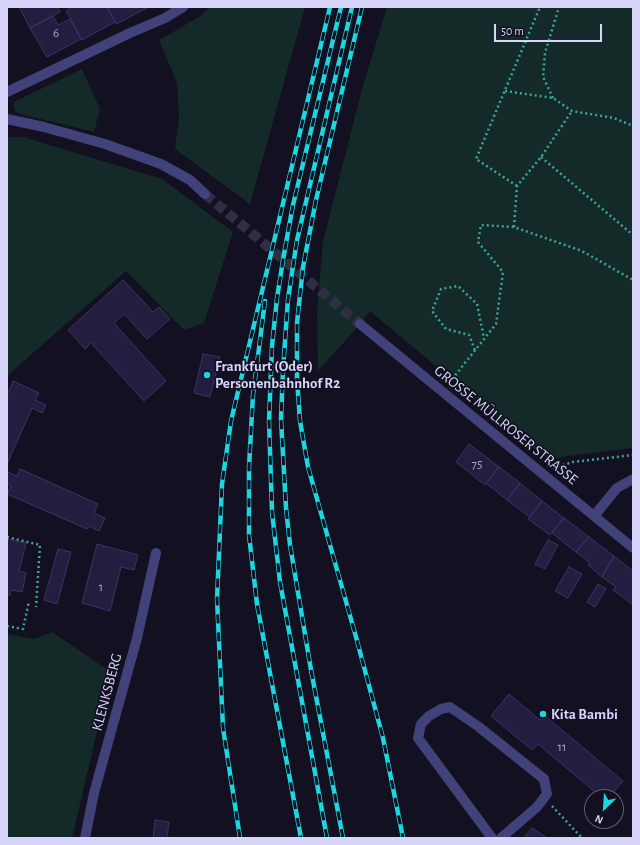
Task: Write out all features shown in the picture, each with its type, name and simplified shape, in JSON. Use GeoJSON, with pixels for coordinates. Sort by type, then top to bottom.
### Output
{"type":"FeatureCollection","features":[{"type":"Feature","properties":{"kind":"street"},"geometry":{"type":"LineString","coordinates":[[7,92],[130,33],[165,18],[183,7]]}},
{"type":"Feature","properties":{"kind":"street"},"geometry":{"type":"LineString","coordinates":[[7,119],[104,144],[161,164],[190,180],[205,194]]}},
{"type":"Feature","properties":{"kind":"street"},"geometry":{"type":"LineString","coordinates":[[7,124],[26,123]]}},
{"type":"Feature","properties":{"kind":"street","name":"GROSSE MÜLLROSER STRASSE"},"geometry":{"type":"LineString","coordinates":[[360,324],[633,548]]}},
{"type":"Feature","properties":{"kind":"street"},"geometry":{"type":"LineString","coordinates":[[594,516],[617,488],[633,479]]}},
{"type":"Feature","properties":{"kind":"street","name":"KLENKSBERG"},"geometry":{"type":"LineString","coordinates":[[84,838],[94,793],[137,638],[156,553]]}},
{"type":"Feature","properties":{"kind":"street"},"geometry":{"type":"LineString","coordinates":[[492,838],[418,738],[421,724],[429,716],[441,709],[450,707],[479,727],[544,779],[547,794],[537,807],[501,838]]}},
{"type":"Feature","properties":{"kind":"path"},"geometry":{"type":"LineString","coordinates":[[518,186],[476,158],[540,7]]}},
{"type":"Feature","properties":{"kind":"path"},"geometry":{"type":"LineString","coordinates":[[552,98],[543,77],[545,53],[559,7]]}},
{"type":"Feature","properties":{"kind":"path"},"geometry":{"type":"LineString","coordinates":[[505,90],[552,98],[572,112],[614,118],[633,126]]}},
{"type":"Feature","properties":{"kind":"path"},"geometry":{"type":"LineString","coordinates":[[514,227],[518,186],[541,157],[572,112]]}},
{"type":"Feature","properties":{"kind":"path"},"geometry":{"type":"LineString","coordinates":[[541,157],[633,235]]}},
{"type":"Feature","properties":{"kind":"path"},"geometry":{"type":"LineString","coordinates":[[441,392],[496,324],[503,272],[478,242],[481,225],[514,227],[582,251],[633,280]]}},
{"type":"Feature","properties":{"kind":"path"},"geometry":{"type":"LineString","coordinates":[[475,350],[468,335],[446,328],[432,311],[441,289],[458,286],[477,304],[484,339]]}},
{"type":"Feature","properties":{"kind":"path"},"geometry":{"type":"LineString","coordinates":[[538,470],[573,462],[633,454]]}},
{"type":"Feature","properties":{"kind":"path"},"geometry":{"type":"LineString","coordinates":[[7,537],[40,545],[36,606]]}},
{"type":"Feature","properties":{"kind":"path"},"geometry":{"type":"LineString","coordinates":[[7,626],[23,629],[30,601]]}},
{"type":"Feature","properties":{"kind":"path"},"geometry":{"type":"LineString","coordinates":[[544,798],[582,838]]}},
{"type":"Feature","properties":{"kind":"green space"},"geometry":{"type":"Polygon","coordinates":[[[210,7],[305,7],[250,204],[175,149],[179,118],[177,83],[159,40],[199,17],[210,7]]]}},
{"type":"Feature","properties":{"kind":"green space"},"geometry":{"type":"Polygon","coordinates":[[[387,7],[633,7],[633,448],[568,456],[549,461],[370,311],[318,371],[317,312],[323,242],[362,89],[387,7]]]}},
{"type":"Feature","properties":{"kind":"green space"},"geometry":{"type":"Polygon","coordinates":[[[82,69],[100,109],[94,132],[20,114],[15,111],[14,102],[82,69]]]}},
{"type":"Feature","properties":{"kind":"green space"},"geometry":{"type":"Polygon","coordinates":[[[7,137],[23,137],[162,179],[233,232],[204,323],[184,330],[126,271],[7,376],[7,137]]]}},
{"type":"Feature","properties":{"kind":"green space"},"geometry":{"type":"Polygon","coordinates":[[[52,632],[111,672],[72,838],[7,838],[7,634],[34,639],[52,632]]]}},
{"type":"Feature","properties":{"kind":"building"},"geometry":{"type":"Polygon","coordinates":[[[19,7],[57,7],[60,12],[30,28],[19,7]]]}},
{"type":"Feature","properties":{"kind":"building"},"geometry":{"type":"Polygon","coordinates":[[[72,7],[107,7],[115,22],[82,40],[66,11],[72,7]]]}},
{"type":"Feature","properties":{"kind":"building"},"geometry":{"type":"Polygon","coordinates":[[[107,7],[149,7],[116,24],[107,7]]]}},
{"type":"Feature","properties":{"kind":"building"},"geometry":{"type":"Polygon","coordinates":[[[53,16],[58,25],[70,19],[81,39],[47,57],[30,28],[53,16]]]}},
{"type":"Feature","properties":{"kind":"building"},"geometry":{"type":"Polygon","coordinates":[[[123,280],[153,312],[159,307],[170,319],[147,339],[124,314],[114,323],[166,381],[144,401],[91,343],[85,349],[68,330],[123,280]]]}},
{"type":"Feature","properties":{"kind":"building","name":"Frankfurt (Oder) Personenbahnhof R2"},"geometry":{"type":"Polygon","coordinates":[[[203,354],[220,357],[210,397],[194,393],[203,354]]]}},
{"type":"Feature","properties":{"kind":"building"},"geometry":{"type":"Polygon","coordinates":[[[13,381],[39,393],[35,400],[46,405],[42,413],[32,408],[7,464],[7,396],[13,381]]]}},
{"type":"Feature","properties":{"kind":"building"},"geometry":{"type":"Polygon","coordinates":[[[469,444],[499,467],[485,485],[456,462],[469,444]]]}},
{"type":"Feature","properties":{"kind":"building"},"geometry":{"type":"Polygon","coordinates":[[[499,467],[520,483],[507,500],[486,483],[499,467]]]}},
{"type":"Feature","properties":{"kind":"building"},"geometry":{"type":"Polygon","coordinates":[[[20,469],[98,504],[94,513],[105,518],[99,531],[89,526],[87,529],[7,494],[11,486],[7,484],[7,472],[17,476],[20,469]]]}},
{"type":"Feature","properties":{"kind":"building"},"geometry":{"type":"Polygon","coordinates":[[[520,483],[542,501],[530,517],[507,500],[520,483]]]}},
{"type":"Feature","properties":{"kind":"building"},"geometry":{"type":"Polygon","coordinates":[[[542,501],[564,518],[550,535],[528,519],[542,501]]]}},
{"type":"Feature","properties":{"kind":"building"},"geometry":{"type":"Polygon","coordinates":[[[564,518],[589,537],[576,552],[552,533],[564,518]]]}},
{"type":"Feature","properties":{"kind":"building"},"geometry":{"type":"Polygon","coordinates":[[[589,537],[614,556],[602,577],[588,565],[590,563],[576,552],[589,537]]]}},
{"type":"Feature","properties":{"kind":"building"},"geometry":{"type":"Polygon","coordinates":[[[7,539],[26,543],[19,571],[26,573],[22,592],[11,590],[10,595],[7,595],[7,539]]]}},
{"type":"Feature","properties":{"kind":"building"},"geometry":{"type":"Polygon","coordinates":[[[548,540],[558,545],[545,569],[535,564],[548,540]]]}},
{"type":"Feature","properties":{"kind":"building"},"geometry":{"type":"Polygon","coordinates":[[[97,544],[138,555],[134,570],[121,567],[110,611],[82,603],[97,544]]]}},
{"type":"Feature","properties":{"kind":"building"},"geometry":{"type":"Polygon","coordinates":[[[58,549],[71,552],[57,604],[44,600],[58,549]]]}},
{"type":"Feature","properties":{"kind":"building"},"geometry":{"type":"Polygon","coordinates":[[[614,556],[633,571],[633,605],[613,590],[616,587],[602,577],[614,556]]]}},
{"type":"Feature","properties":{"kind":"building"},"geometry":{"type":"Polygon","coordinates":[[[569,567],[582,574],[568,598],[555,591],[569,567]]]}},
{"type":"Feature","properties":{"kind":"building"},"geometry":{"type":"Polygon","coordinates":[[[598,584],[606,589],[595,607],[587,602],[598,584]]]}},
{"type":"Feature","properties":{"kind":"building","name":"Kita Bambi"},"geometry":{"type":"Polygon","coordinates":[[[509,694],[540,720],[544,715],[623,781],[616,789],[591,789],[538,744],[532,750],[491,716],[509,694]]]}},
{"type":"Feature","properties":{"kind":"building"},"geometry":{"type":"Polygon","coordinates":[[[155,820],[169,822],[167,838],[153,838],[155,820]]]}},
{"type":"Feature","properties":{"kind":"building"},"geometry":{"type":"Polygon","coordinates":[[[532,828],[547,838],[524,838],[532,828]]]}},
{"type":"Feature","properties":{"kind":"tunnel"},"geometry":{"type":"LineString","coordinates":[[205,194],[360,324]]}},
{"type":"Feature","properties":{"kind":"railway"},"geometry":{"type":"LineString","coordinates":[[240,838],[223,728],[217,599],[222,484],[231,421],[330,7]]}},
{"type":"Feature","properties":{"kind":"railway"},"geometry":{"type":"LineString","coordinates":[[327,838],[280,582],[272,512],[269,421],[272,346],[277,298],[284,254],[293,205],[341,7]]}},
{"type":"Feature","properties":{"kind":"railway"},"geometry":{"type":"LineString","coordinates":[[343,838],[311,670],[290,545],[286,508],[281,419],[288,299],[297,240],[352,7]]}},
{"type":"Feature","properties":{"kind":"railway"},"geometry":{"type":"LineString","coordinates":[[362,7],[316,200],[303,267],[297,323],[297,379],[300,421],[308,467],[383,738],[403,838]]}},
{"type":"Feature","properties":{"kind":"railway"},"geometry":{"type":"LineString","coordinates":[[265,301],[253,395],[249,467],[249,535],[257,604],[301,838]]}},
{"type":"Feature","properties":{"kind":"place","name":"Frankfurt (Oder) Personenbahnhof R2"},"geometry":{"type":"Point","coordinates":[207,375]}},
{"type":"Feature","properties":{"kind":"place","name":"Kita Bambi"},"geometry":{"type":"Point","coordinates":[543,714]}}]}
